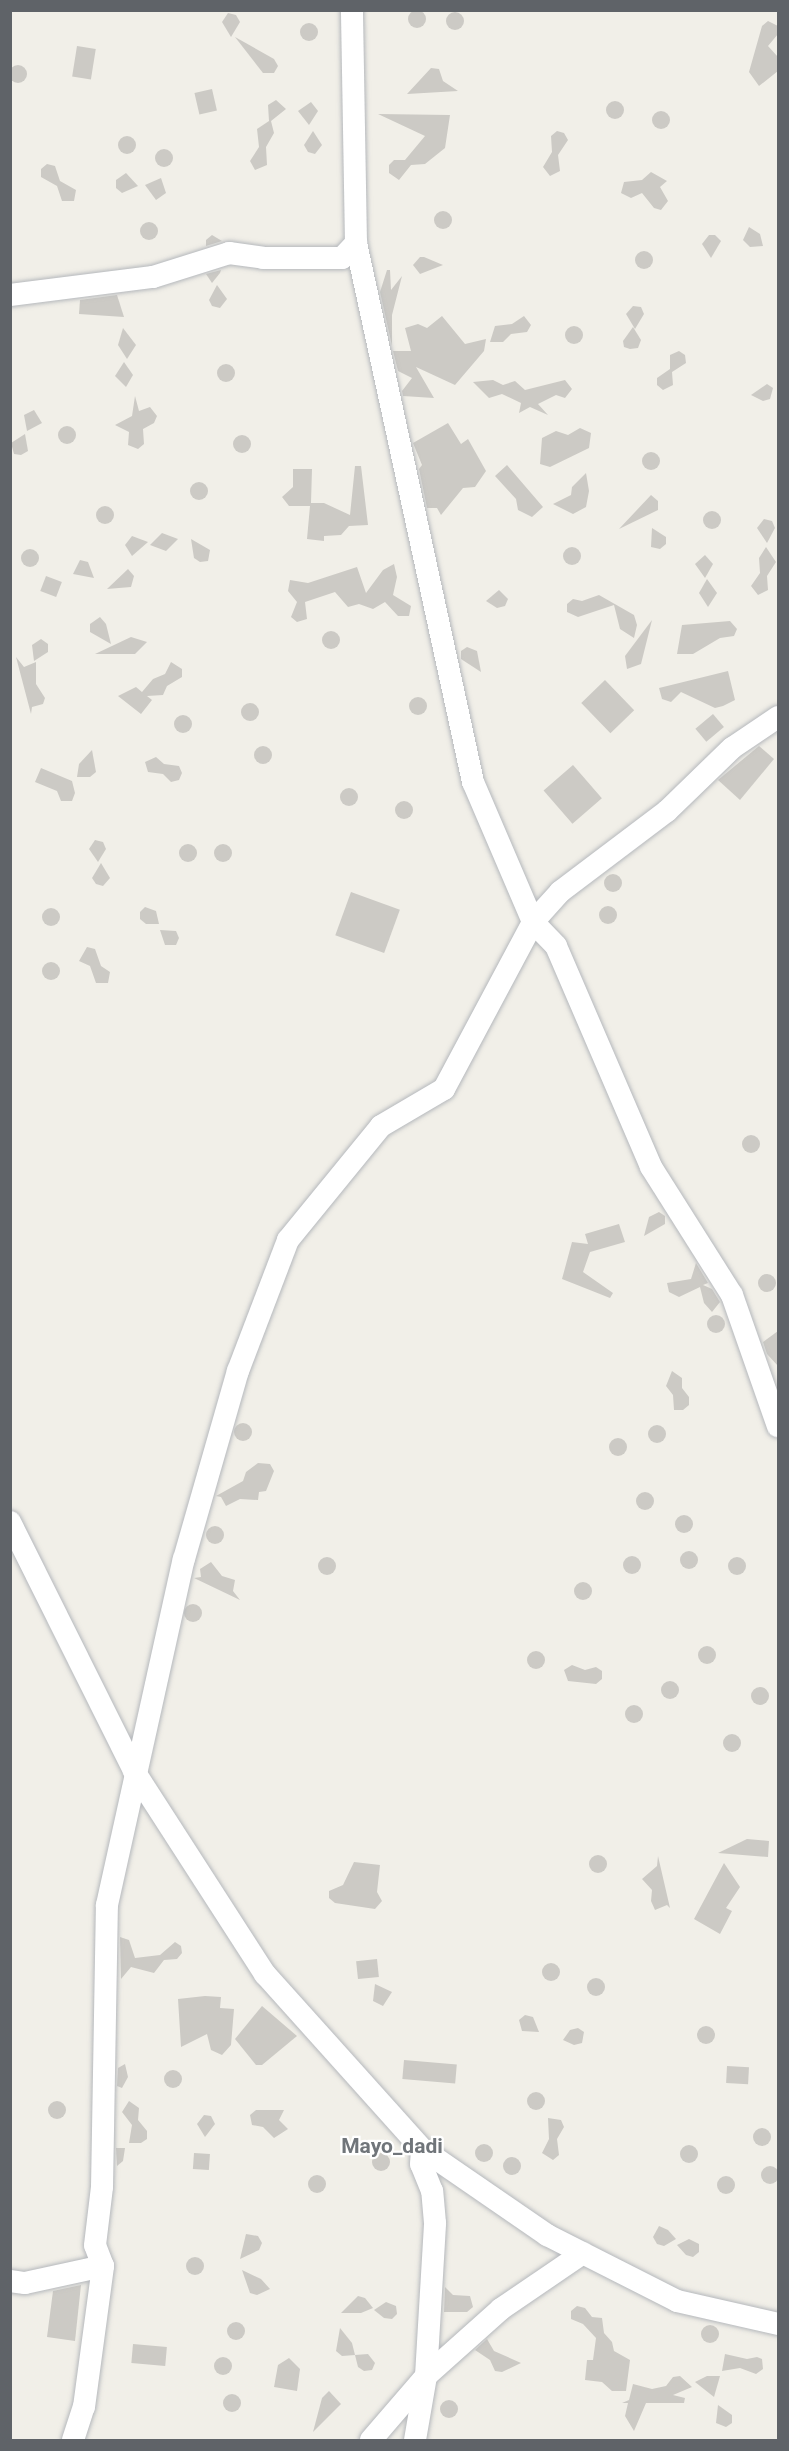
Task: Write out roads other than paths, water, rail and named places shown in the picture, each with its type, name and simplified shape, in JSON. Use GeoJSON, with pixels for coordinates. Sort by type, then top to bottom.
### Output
{"type":"FeatureCollection","features":[{"type":"Feature","properties":{"kind":"street"},"geometry":{"type":"LineString","coordinates":[[352,10],[356,243],[473,782],[532,922],[556,946],[651,1167],[732,1295],[778,1426]]}},
{"type":"Feature","properties":{"kind":"street"},"geometry":{"type":"LineString","coordinates":[[10,295],[153,277],[229,253],[263,258],[342,258],[356,243]]}},
{"type":"Feature","properties":{"kind":"street"},"geometry":{"type":"LineString","coordinates":[[73,2440],[84,2407],[103,2266],[95,2245],[102,2187],[107,1905],[134,1771],[184,1559],[234,1382],[288,1240],[381,1126],[444,1089],[532,922],[560,892],[667,811],[732,748],[778,717]]}},
{"type":"Feature","properties":{"kind":"street"},"geometry":{"type":"LineString","coordinates":[[10,1522],[134,1771],[265,1974],[422,2149],[547,2235],[678,2301],[778,2324]]}},
{"type":"Feature","properties":{"kind":"street"},"geometry":{"type":"LineString","coordinates":[[415,2440],[426,2376],[435,2223],[432,2191],[421,2164],[422,2149]]}},
{"type":"Feature","properties":{"kind":"street"},"geometry":{"type":"LineString","coordinates":[[371,2440],[426,2376],[501,2309],[583,2253]]}},
{"type":"Feature","properties":{"kind":"street"},"geometry":{"type":"LineString","coordinates":[[10,2281],[26,2283],[103,2266]]}},
{"type":"Feature","properties":{"kind":"district","name":"Mayo_dadi"},"geometry":{"type":"Point","coordinates":[392,2146]}}]}
